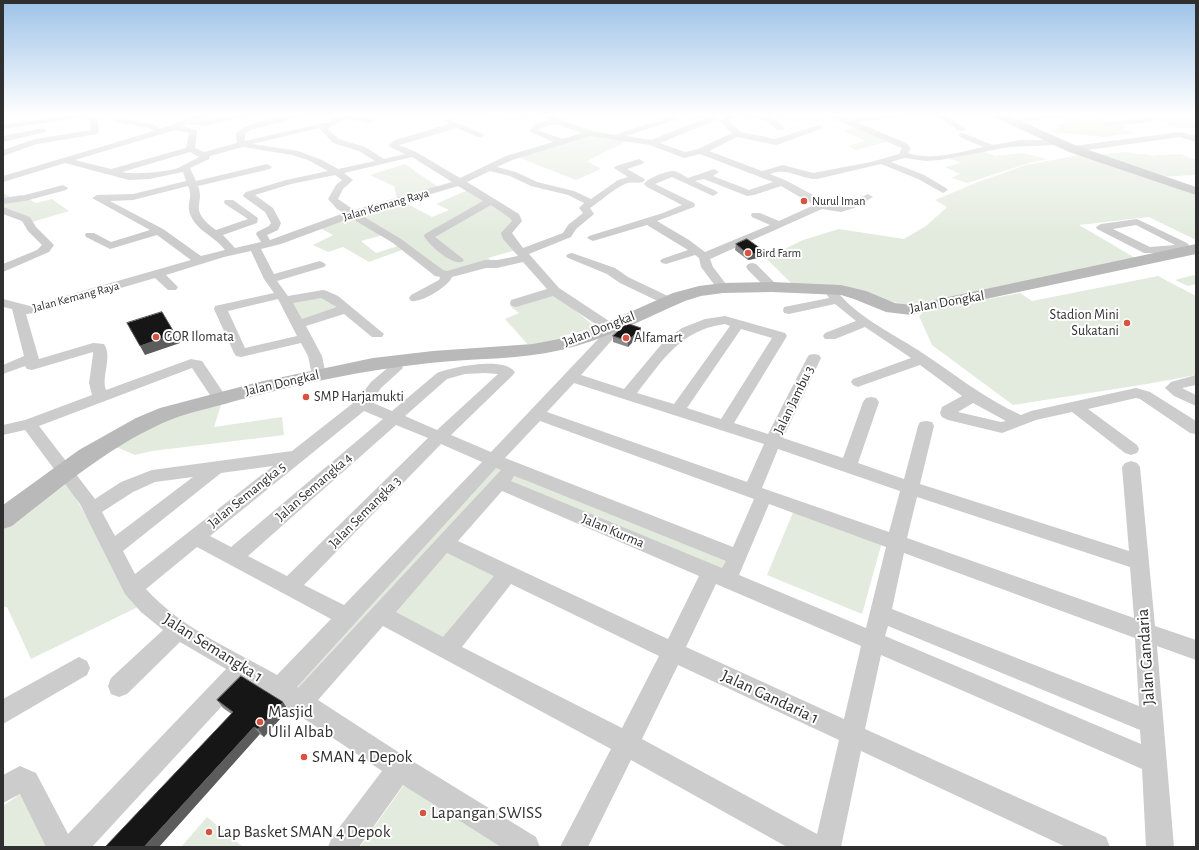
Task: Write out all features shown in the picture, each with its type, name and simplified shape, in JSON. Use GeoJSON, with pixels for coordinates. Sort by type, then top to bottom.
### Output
{"type":"FeatureCollection","features":[{"type":"Feature","properties":{"kind":"street"},"geometry":{"type":"LineString","coordinates":[[3,179],[80,155]]}},
{"type":"Feature","properties":{"kind":"street"},"geometry":{"type":"LineString","coordinates":[[111,173],[172,155]]}},
{"type":"Feature","properties":{"kind":"street"},"geometry":{"type":"LineString","coordinates":[[65,160],[111,173],[136,177],[185,169],[187,165],[206,157],[204,155]]}},
{"type":"Feature","properties":{"kind":"street"},"geometry":{"type":"LineString","coordinates":[[298,155],[312,158],[338,172],[348,180],[339,187],[333,199],[341,207],[397,241],[428,267],[445,275],[485,264],[497,264],[523,255],[567,235],[572,226],[589,214],[584,208],[620,182],[635,178]]}},
{"type":"Feature","properties":{"kind":"street"},"geometry":{"type":"LineString","coordinates":[[371,155],[383,162]]}},
{"type":"Feature","properties":{"kind":"street"},"geometry":{"type":"LineString","coordinates":[[216,234],[253,222],[253,218],[229,202],[285,184],[414,155],[517,218],[517,221],[505,235],[555,291],[610,328],[607,337],[537,414],[504,464],[347,617],[280,689]]}},
{"type":"Feature","properties":{"kind":"street","name":"Jalan Kemang Raya"},"geometry":{"type":"LineString","coordinates":[[7,304],[30,310],[158,274],[199,260],[268,245],[352,214],[459,183],[509,158],[520,155]]}},
{"type":"Feature","properties":{"kind":"street"},"geometry":{"type":"LineString","coordinates":[[682,155],[682,160],[714,172]]}},
{"type":"Feature","properties":{"kind":"street"},"geometry":{"type":"LineString","coordinates":[[712,155],[782,182],[822,205],[832,209],[840,210],[868,197]]}},
{"type":"Feature","properties":{"kind":"street"},"geometry":{"type":"LineString","coordinates":[[761,174],[784,168],[808,176],[817,176],[881,162],[898,155]]}},
{"type":"Feature","properties":{"kind":"street"},"geometry":{"type":"LineString","coordinates":[[911,155],[917,159],[949,155]]}},
{"type":"Feature","properties":{"kind":"street"},"geometry":{"type":"LineString","coordinates":[[1090,155],[1196,191]]}},
{"type":"Feature","properties":{"kind":"street"},"geometry":{"type":"LineString","coordinates":[[594,238],[672,213],[690,205],[635,178],[619,168],[639,162],[628,156]]}},
{"type":"Feature","properties":{"kind":"street"},"geometry":{"type":"LineString","coordinates":[[881,162],[922,178],[943,190]]}},
{"type":"Feature","properties":{"kind":"street"},"geometry":{"type":"LineString","coordinates":[[687,181],[737,165]]}},
{"type":"Feature","properties":{"kind":"street"},"geometry":{"type":"LineString","coordinates":[[199,260],[159,231],[92,197],[133,197],[267,167]]}},
{"type":"Feature","properties":{"kind":"street"},"geometry":{"type":"LineString","coordinates":[[488,168],[513,174],[534,184],[570,193],[591,203]]}},
{"type":"Feature","properties":{"kind":"street"},"geometry":{"type":"LineString","coordinates":[[185,169],[192,184],[196,198],[194,210],[197,218],[204,227],[216,234],[232,252]]}},
{"type":"Feature","properties":{"kind":"street"},"geometry":{"type":"LineString","coordinates":[[15,176],[44,174]]}},
{"type":"Feature","properties":{"kind":"street"},"geometry":{"type":"LineString","coordinates":[[649,184],[652,181],[673,174],[713,193]]}},
{"type":"Feature","properties":{"kind":"street"},"geometry":{"type":"LineString","coordinates":[[703,176],[749,193],[782,182]]}},
{"type":"Feature","properties":{"kind":"street"},"geometry":{"type":"LineString","coordinates":[[271,178],[285,184]]}},
{"type":"Feature","properties":{"kind":"street"},"geometry":{"type":"LineString","coordinates":[[913,183],[922,178]]}},
{"type":"Feature","properties":{"kind":"street"},"geometry":{"type":"LineString","coordinates":[[3,201],[25,198],[63,188]]}},
{"type":"Feature","properties":{"kind":"street"},"geometry":{"type":"LineString","coordinates":[[248,195],[269,210],[276,223],[274,228],[261,234],[268,245]]}},
{"type":"Feature","properties":{"kind":"street"},"geometry":{"type":"LineString","coordinates":[[458,260],[432,241],[429,236],[491,202]]}},
{"type":"Feature","properties":{"kind":"street"},"geometry":{"type":"LineString","coordinates":[[666,261],[700,254],[779,226],[822,205]]}},
{"type":"Feature","properties":{"kind":"street"},"geometry":{"type":"LineString","coordinates":[[3,210],[26,219],[32,229],[48,245],[47,248],[41,252],[3,268]]}},
{"type":"Feature","properties":{"kind":"street"},"geometry":{"type":"LineString","coordinates":[[756,215],[779,226]]}},
{"type":"Feature","properties":{"kind":"street"},"geometry":{"type":"LineString","coordinates":[[647,220],[700,254],[707,267],[723,288]]}},
{"type":"Feature","properties":{"kind":"street"},"geometry":{"type":"LineString","coordinates":[[1137,222],[1183,245],[1172,252],[1148,251],[1101,227],[1137,222]]}},
{"type":"Feature","properties":{"kind":"street"},"geometry":{"type":"LineString","coordinates":[[90,235],[110,246],[159,231]]}},
{"type":"Feature","properties":{"kind":"street"},"geometry":{"type":"LineString","coordinates":[[256,249],[270,279],[283,298],[306,338],[315,356],[319,374]]}},
{"type":"Feature","properties":{"kind":"street","name":"Jalan Dongkal"},"geometry":{"type":"LineString","coordinates":[[3,519],[100,448],[157,417],[219,398],[319,374],[403,361],[539,349],[583,338],[610,328],[689,293],[723,288],[772,287],[833,294],[855,292],[892,308],[911,310],[1172,252],[1196,249]]}},
{"type":"Feature","properties":{"kind":"street"},"geometry":{"type":"LineString","coordinates":[[572,256],[611,271],[624,280],[668,301]]}},
{"type":"Feature","properties":{"kind":"street"},"geometry":{"type":"LineString","coordinates":[[270,279],[320,265]]}},
{"type":"Feature","properties":{"kind":"street"},"geometry":{"type":"LineString","coordinates":[[752,267],[772,287]]}},
{"type":"Feature","properties":{"kind":"street"},"geometry":{"type":"LineString","coordinates":[[158,274],[172,286]]}},
{"type":"Feature","properties":{"kind":"street"},"geometry":{"type":"LineString","coordinates":[[415,298],[444,282],[446,277],[445,275]]}},
{"type":"Feature","properties":{"kind":"street"},"geometry":{"type":"LineString","coordinates":[[516,303],[555,291]]}},
{"type":"Feature","properties":{"kind":"street"},"geometry":{"type":"LineString","coordinates":[[306,338],[241,352],[220,310],[283,298],[323,294],[334,299],[377,334]]}},
{"type":"Feature","properties":{"kind":"street"},"geometry":{"type":"LineString","coordinates":[[790,310],[833,294],[866,322],[922,359],[973,396],[1021,422]]}},
{"type":"Feature","properties":{"kind":"street"},"geometry":{"type":"LineString","coordinates":[[7,304],[32,358],[32,366],[92,347],[99,347],[100,355],[96,383],[100,396]]}},
{"type":"Feature","properties":{"kind":"street"},"geometry":{"type":"LineString","coordinates":[[298,324],[345,309]]}},
{"type":"Feature","properties":{"kind":"street"},"geometry":{"type":"LineString","coordinates":[[627,395],[670,343],[687,331],[717,320],[725,320],[780,336],[724,426]]}},
{"type":"Feature","properties":{"kind":"street"},"geometry":{"type":"LineString","coordinates":[[830,336],[866,322]]}},
{"type":"Feature","properties":{"kind":"street"},"geometry":{"type":"LineString","coordinates":[[677,411],[738,324]]}},
{"type":"Feature","properties":{"kind":"street"},"geometry":{"type":"LineString","coordinates":[[3,370],[32,358]]}},
{"type":"Feature","properties":{"kind":"street","name":"Jalan Jambu 3"},"geometry":{"type":"LineString","coordinates":[[574,847],[673,652],[719,576],[738,557],[774,441],[814,358]]}},
{"type":"Feature","properties":{"kind":"street"},"geometry":{"type":"LineString","coordinates":[[858,382],[922,359]]}},
{"type":"Feature","properties":{"kind":"street"},"geometry":{"type":"LineString","coordinates":[[3,430],[29,424],[100,396],[193,363],[197,364],[219,398]]}},
{"type":"Feature","properties":{"kind":"street","name":"Jalan Semangka 5"},"geometry":{"type":"LineString","coordinates":[[132,588],[362,404],[376,385],[396,368]]}},
{"type":"Feature","properties":{"kind":"street","name":"Jalan Semangka 4"},"geometry":{"type":"LineString","coordinates":[[233,557],[442,376],[451,372],[474,369],[506,370],[508,372],[440,436]]}},
{"type":"Feature","properties":{"kind":"street"},"geometry":{"type":"LineString","coordinates":[[572,377],[774,441],[911,488],[1139,562]]}},
{"type":"Feature","properties":{"kind":"street"},"geometry":{"type":"LineString","coordinates":[[1196,380],[1176,385],[1173,388],[1196,401]]}},
{"type":"Feature","properties":{"kind":"street"},"geometry":{"type":"LineString","coordinates":[[973,396],[948,411],[948,413],[954,416],[1002,428],[1021,422],[1031,416],[1136,393],[1145,395],[1196,429]]}},
{"type":"Feature","properties":{"kind":"street"},"geometry":{"type":"LineString","coordinates":[[848,467],[871,402]]}},
{"type":"Feature","properties":{"kind":"street","name":"Jalan Kurma"},"geometry":{"type":"LineString","coordinates":[[362,404],[504,464],[738,557]]}},
{"type":"Feature","properties":{"kind":"street","name":"Jalan Gandaria"},"geometry":{"type":"LineString","coordinates":[[1074,406],[1131,458],[1160,847]]}},
{"type":"Feature","properties":{"kind":"street"},"geometry":{"type":"LineString","coordinates":[[537,414],[1196,650]]}},
{"type":"Feature","properties":{"kind":"street","name":"Jalan Semangka 1"},"geometry":{"type":"LineString","coordinates":[[29,424],[93,509],[132,588],[148,606],[178,630],[280,689],[400,768],[526,847]]}},
{"type":"Feature","properties":{"kind":"street"},"geometry":{"type":"LineString","coordinates":[[827,847],[896,543],[926,426]]}},
{"type":"Feature","properties":{"kind":"street","name":"Jalan Semangka 3"},"geometry":{"type":"LineString","coordinates":[[289,587],[440,436]]}},
{"type":"Feature","properties":{"kind":"street"},"geometry":{"type":"LineString","coordinates":[[93,509],[127,487],[152,476],[294,457]]}},
{"type":"Feature","properties":{"kind":"street"},"geometry":{"type":"LineString","coordinates":[[300,703],[499,483],[504,464]]}},
{"type":"Feature","properties":{"kind":"street"},"geometry":{"type":"LineString","coordinates":[[112,549],[215,468]]}},
{"type":"Feature","properties":{"kind":"street","name":"Jalan Kurma"},"geometry":{"type":"LineString","coordinates":[[499,483],[873,641],[1154,762]]}},
{"type":"Feature","properties":{"kind":"street"},"geometry":{"type":"LineString","coordinates":[[194,537],[347,617]]}},
{"type":"Feature","properties":{"kind":"street","name":"Jalan Gandaria 1"},"geometry":{"type":"LineString","coordinates":[[445,543],[507,574],[673,652],[1096,847]]}},
{"type":"Feature","properties":{"kind":"street"},"geometry":{"type":"LineString","coordinates":[[446,650],[507,574]]}},
{"type":"Feature","properties":{"kind":"street"},"geometry":{"type":"LineString","coordinates":[[380,614],[627,744],[814,847]]}},
{"type":"Feature","properties":{"kind":"street"},"geometry":{"type":"LineString","coordinates":[[881,614],[1150,722]]}},
{"type":"Feature","properties":{"kind":"street"},"geometry":{"type":"LineString","coordinates":[[119,686],[178,630]]}},
{"type":"Feature","properties":{"kind":"street"},"geometry":{"type":"LineString","coordinates":[[74,847],[242,667]]}},
{"type":"Feature","properties":{"kind":"street"},"geometry":{"type":"LineString","coordinates":[[3,712],[79,668]]}},
{"type":"Feature","properties":{"kind":"street"},"geometry":{"type":"LineString","coordinates":[[342,847],[400,768]]}},
{"type":"Feature","properties":{"kind":"street"},"geometry":{"type":"LineString","coordinates":[[3,790],[20,779],[27,782],[60,847]]}},
{"type":"Feature","properties":{"kind":"shaded area"},"geometry":{"type":"Polygon","coordinates":[[[519,155],[600,155],[587,161],[601,169],[576,180],[515,156],[519,155]]]}},
{"type":"Feature","properties":{"kind":"shaded area"},"geometry":{"type":"Polygon","coordinates":[[[964,155],[995,156],[1029,155],[1047,159],[1029,163],[967,183],[952,178],[960,174],[945,167],[961,163],[948,158],[964,155]]]}},
{"type":"Feature","properties":{"kind":"shaded area"},"geometry":{"type":"Polygon","coordinates":[[[1086,155],[1196,193],[1196,240],[1149,217],[1079,225],[1137,259],[909,306],[880,298],[792,284],[766,258],[803,240],[839,229],[904,239],[926,226],[947,207],[935,200],[978,182],[1026,165],[1086,155]]]}},
{"type":"Feature","properties":{"kind":"shaded area"},"geometry":{"type":"Polygon","coordinates":[[[1096,155],[1147,155],[1150,156],[1183,155],[1196,160],[1196,175],[1157,177],[1096,155]]]}},
{"type":"Feature","properties":{"kind":"shaded area"},"geometry":{"type":"Polygon","coordinates":[[[405,164],[438,187],[397,199],[394,186],[370,175],[405,164]]]}},
{"type":"Feature","properties":{"kind":"shaded area"},"geometry":{"type":"Polygon","coordinates":[[[470,189],[517,218],[510,229],[524,258],[447,275],[352,214],[400,200],[432,217],[449,210],[436,204],[470,189]],[[516,250],[488,258],[493,262],[519,256],[516,250]]]}},
{"type":"Feature","properties":{"kind":"shaded area"},"geometry":{"type":"Polygon","coordinates":[[[3,193],[10,197],[21,195],[36,203],[52,199],[69,211],[32,222],[3,209],[3,193]]]}},
{"type":"Feature","properties":{"kind":"shaded area"},"geometry":{"type":"Polygon","coordinates":[[[352,217],[383,235],[361,241],[376,253],[398,246],[402,250],[369,262],[343,247],[328,252],[313,245],[333,235],[318,227],[352,217]]]}},
{"type":"Feature","properties":{"kind":"shaded area"},"geometry":{"type":"Polygon","coordinates":[[[1194,275],[1196,276],[1196,284],[1188,286],[1175,280],[1194,275]]]}},
{"type":"Feature","properties":{"kind":"shaded area"},"geometry":{"type":"Polygon","coordinates":[[[1158,276],[1196,296],[1196,375],[1013,405],[932,345],[919,316],[925,311],[1020,293],[1032,301],[1158,276]]]}},
{"type":"Feature","properties":{"kind":"shaded area"},"geometry":{"type":"Polygon","coordinates":[[[554,293],[599,330],[582,336],[579,332],[566,335],[568,339],[530,347],[505,319],[519,313],[511,307],[554,293]]]}},
{"type":"Feature","properties":{"kind":"shaded area"},"geometry":{"type":"Polygon","coordinates":[[[315,294],[345,309],[298,324],[285,301],[315,294]]]}},
{"type":"Feature","properties":{"kind":"shaded area"},"geometry":{"type":"Polygon","coordinates":[[[222,402],[214,427],[282,417],[284,435],[152,451],[135,455],[114,446],[175,415],[222,402]]]}},
{"type":"Feature","properties":{"kind":"shaded area"},"geometry":{"type":"Polygon","coordinates":[[[496,460],[738,557],[727,579],[499,483],[300,703],[280,689],[496,460]]]}},
{"type":"Feature","properties":{"kind":"shaded area"},"geometry":{"type":"Polygon","coordinates":[[[66,481],[138,607],[31,659],[7,607],[3,607],[3,526],[66,481]]]}},
{"type":"Feature","properties":{"kind":"shaded area"},"geometry":{"type":"Polygon","coordinates":[[[794,510],[882,542],[862,614],[767,575],[794,510]]]}},
{"type":"Feature","properties":{"kind":"shaded area"},"geometry":{"type":"Polygon","coordinates":[[[441,549],[497,575],[449,641],[390,609],[441,549]]]}},
{"type":"Feature","properties":{"kind":"shaded area","name":"Lapangan SWISS"},"geometry":{"type":"Polygon","coordinates":[[[408,779],[515,847],[360,847],[408,779]]]}},
{"type":"Feature","properties":{"kind":"shaded area"},"geometry":{"type":"Polygon","coordinates":[[[26,790],[64,847],[3,847],[3,806],[26,790]]]}},
{"type":"Feature","properties":{"kind":"shaded area","name":"Lap Basket SMAN 4 Depok"},"geometry":{"type":"Polygon","coordinates":[[[207,817],[243,847],[181,847],[207,817]]]}},
{"type":"Feature","properties":{"kind":"building"},"geometry":{"type":"Polygon","coordinates":[[[747,239],[764,251],[749,255],[736,244],[747,239]]]}},
{"type":"Feature","properties":{"kind":"building"},"geometry":{"type":"Polygon","coordinates":[[[162,312],[175,334],[140,346],[127,323],[162,312]]]}},
{"type":"Feature","properties":{"kind":"building"},"geometry":{"type":"Polygon","coordinates":[[[626,323],[641,328],[628,341],[613,336],[626,323]]]}},
{"type":"Feature","properties":{"kind":"building"},"geometry":{"type":"Polygon","coordinates":[[[241,676],[283,702],[258,729],[254,727],[144,847],[105,847],[233,712],[217,700],[241,676]]]}},
{"type":"Feature","properties":{"kind":"place","name":"Nurul Iman"},"geometry":{"type":"Point","coordinates":[804,201]}},
{"type":"Feature","properties":{"kind":"place","name":"Bird Farm"},"geometry":{"type":"Point","coordinates":[748,253]}},
{"type":"Feature","properties":{"kind":"place","name":"Stadion Mini Sukatani"},"geometry":{"type":"Point","coordinates":[1127,323]}},
{"type":"Feature","properties":{"kind":"place","name":"GOR Ilomata"},"geometry":{"type":"Point","coordinates":[156,337]}},
{"type":"Feature","properties":{"kind":"place","name":"Alfamart"},"geometry":{"type":"Point","coordinates":[626,338]}},
{"type":"Feature","properties":{"kind":"place","name":"SMP Harjamukti"},"geometry":{"type":"Point","coordinates":[306,397]}},
{"type":"Feature","properties":{"kind":"place","name":"Masjid Ulil Albab"},"geometry":{"type":"Point","coordinates":[260,722]}},
{"type":"Feature","properties":{"kind":"place","name":"SMAN 4 Depok"},"geometry":{"type":"Point","coordinates":[304,757]}},
{"type":"Feature","properties":{"kind":"place","name":"Lapangan SWISS"},"geometry":{"type":"Point","coordinates":[423,813]}},
{"type":"Feature","properties":{"kind":"place","name":"Lap Basket SMAN 4 Depok"},"geometry":{"type":"Point","coordinates":[209,832]}}]}
